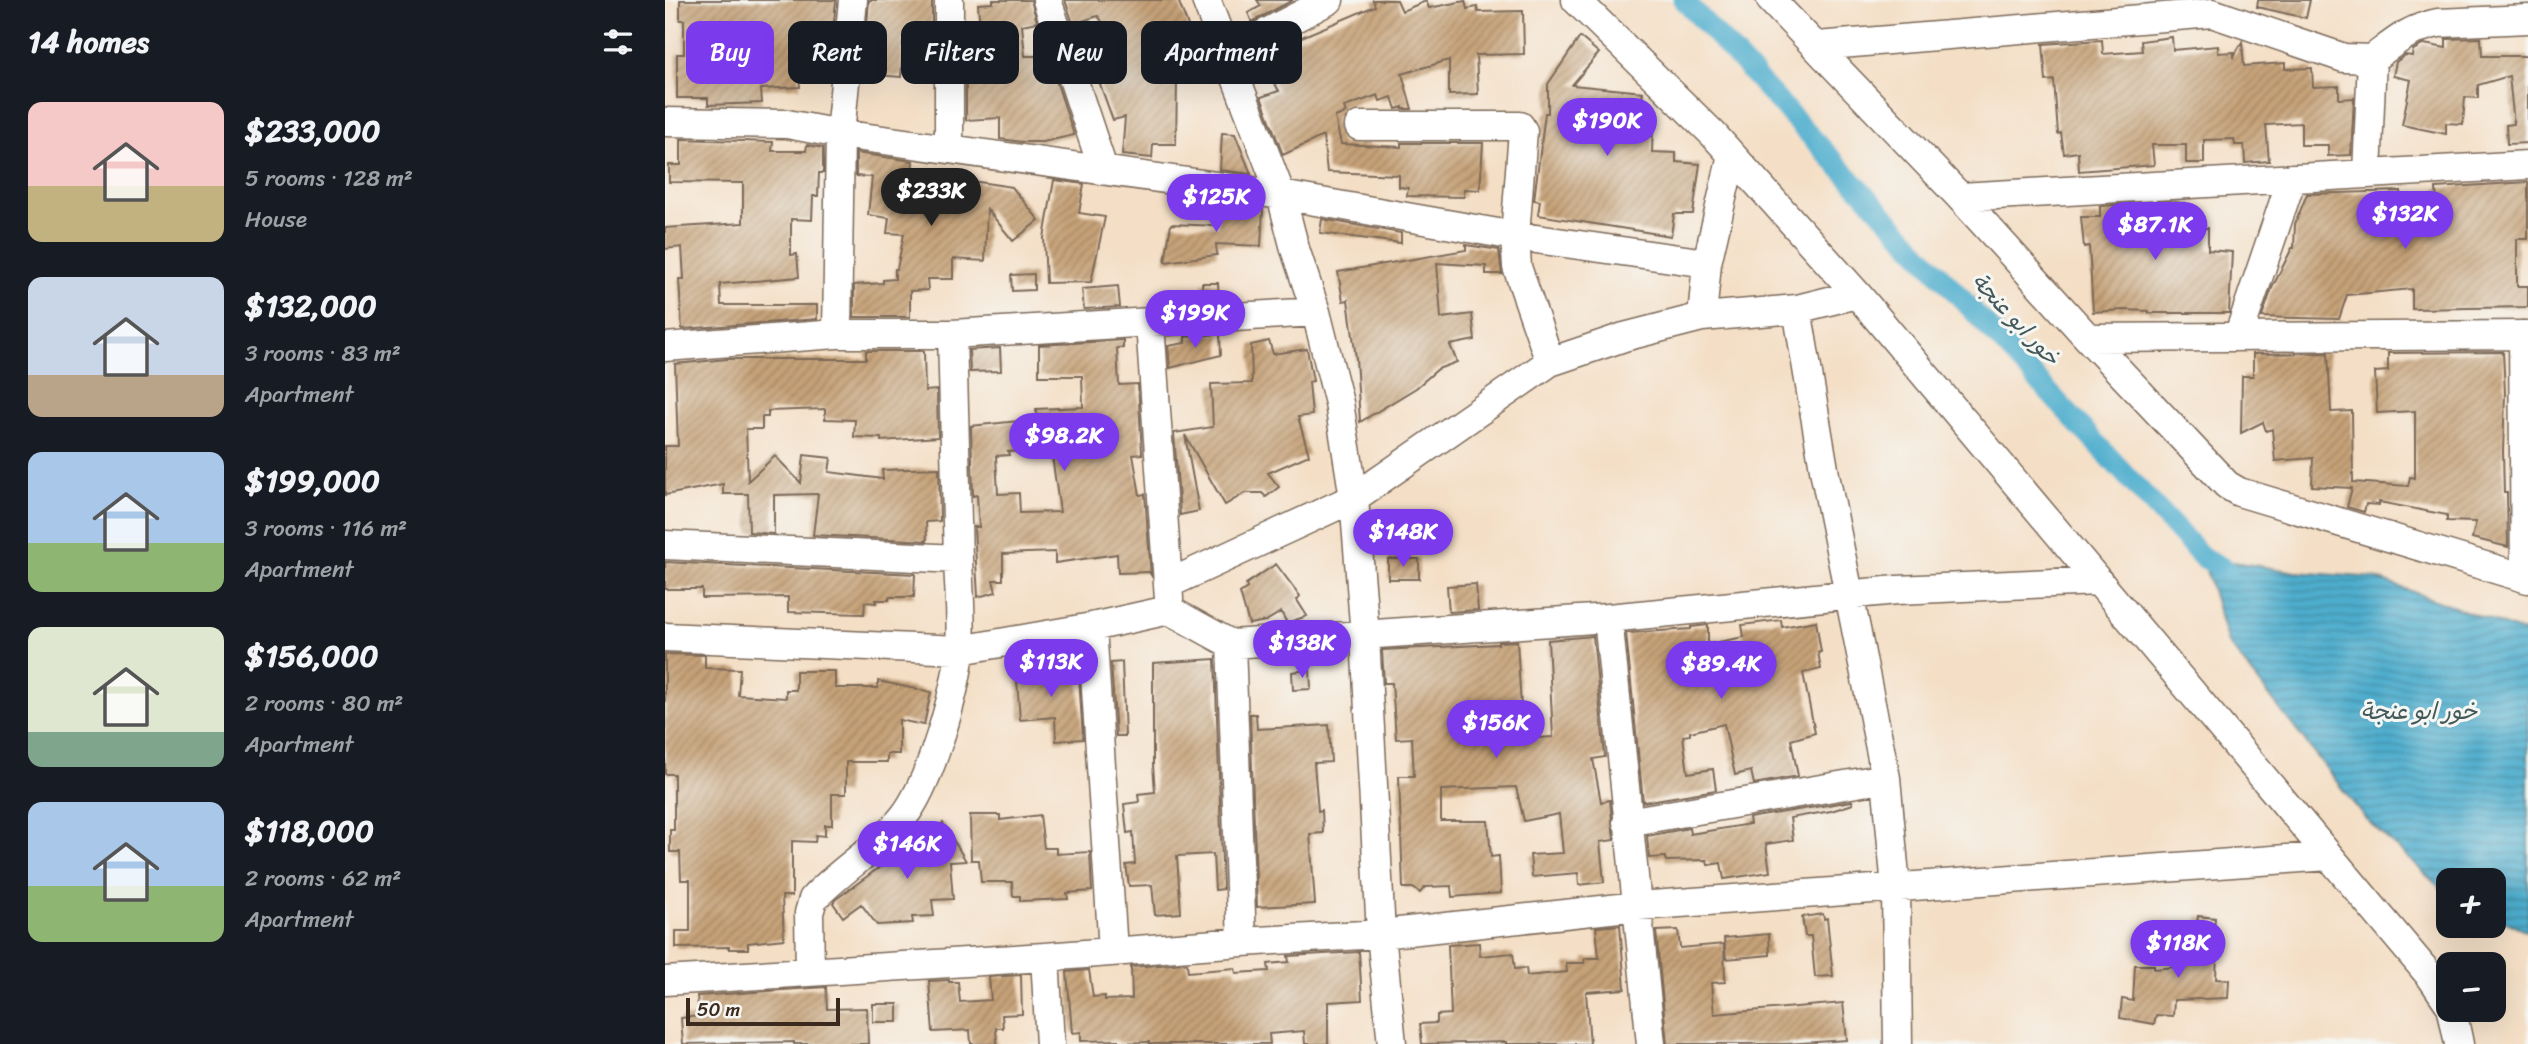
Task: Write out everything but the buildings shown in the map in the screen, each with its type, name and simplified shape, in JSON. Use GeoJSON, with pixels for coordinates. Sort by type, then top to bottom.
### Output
{"type":"FeatureCollection","features":[{"type":"Feature","properties":{"kind":"street"},"geometry":{"type":"LineString","coordinates":[[837,334],[839,134],[853,0]]}},
{"type":"Feature","properties":{"kind":"street"},"geometry":{"type":"LineString","coordinates":[[949,0],[949,149]]}},
{"type":"Feature","properties":{"kind":"street"},"geometry":{"type":"LineString","coordinates":[[1047,0],[1103,169]]}},
{"type":"Feature","properties":{"kind":"street"},"geometry":{"type":"LineString","coordinates":[[1206,0],[1215,21]]}},
{"type":"Feature","properties":{"kind":"street"},"geometry":{"type":"LineString","coordinates":[[1288,21],[1329,0]]}},
{"type":"Feature","properties":{"kind":"street"},"geometry":{"type":"LineString","coordinates":[[1576,0],[1713,134],[1857,294],[2436,984]]}},
{"type":"Feature","properties":{"kind":"street"},"geometry":{"type":"LineString","coordinates":[[1771,0],[1960,197],[2088,338],[2231,488],[2526,578],[2525,335],[2088,338]]}},
{"type":"Feature","properties":{"kind":"street"},"geometry":{"type":"LineString","coordinates":[[1817,46],[2210,6],[2344,58],[2372,59],[2403,35],[2424,26],[2528,19]]}},
{"type":"Feature","properties":{"kind":"street"},"geometry":{"type":"LineString","coordinates":[[2367,174],[2372,59]]}},
{"type":"Feature","properties":{"kind":"street"},"geometry":{"type":"LineString","coordinates":[[1240,84],[1281,195],[1316,312],[1339,403],[1354,498],[1365,636],[1381,934],[1392,1044]]}},
{"type":"Feature","properties":{"kind":"street"},"geometry":{"type":"LineString","coordinates":[[665,122],[787,124],[839,134],[1281,195],[1515,236],[1707,263]]}},
{"type":"Feature","properties":{"kind":"street"},"geometry":{"type":"LineString","coordinates":[[1359,126],[1520,126],[1523,131],[1515,236],[1517,267],[1550,362]]}},
{"type":"Feature","properties":{"kind":"street"},"geometry":{"type":"LineString","coordinates":[[1702,317],[1707,263],[1731,155]]}},
{"type":"Feature","properties":{"kind":"street"},"geometry":{"type":"LineString","coordinates":[[1960,197],[2528,165]]}},
{"type":"Feature","properties":{"kind":"street"},"geometry":{"type":"LineString","coordinates":[[2238,337],[2291,178]]}},
{"type":"Feature","properties":{"kind":"street"},"geometry":{"type":"LineString","coordinates":[[665,637],[960,650],[1092,627],[1168,597],[1354,498],[1550,362],[1624,337],[1702,317],[1797,309],[1857,294]]}},
{"type":"Feature","properties":{"kind":"street"},"geometry":{"type":"LineString","coordinates":[[1797,309],[1825,475],[1886,778],[1896,888],[1898,1044]]}},
{"type":"Feature","properties":{"kind":"street"},"geometry":{"type":"LineString","coordinates":[[665,347],[837,334],[952,334],[1316,312]]}},
{"type":"Feature","properties":{"kind":"street"},"geometry":{"type":"LineString","coordinates":[[1150,323],[1168,597],[1231,644],[1608,618],[1976,585],[2098,581]]}},
{"type":"Feature","properties":{"kind":"street"},"geometry":{"type":"LineString","coordinates":[[810,971],[810,905],[819,892],[894,828],[914,802],[939,738],[960,650],[952,334]]}},
{"type":"Feature","properties":{"kind":"street"},"geometry":{"type":"LineString","coordinates":[[665,545],[958,559]]}},
{"type":"Feature","properties":{"kind":"street"},"geometry":{"type":"LineString","coordinates":[[1608,618],[1651,1044]]}},
{"type":"Feature","properties":{"kind":"street"},"geometry":{"type":"LineString","coordinates":[[1092,627],[1113,951]]}},
{"type":"Feature","properties":{"kind":"street"},"geometry":{"type":"LineString","coordinates":[[1231,644],[1242,942]]}},
{"type":"Feature","properties":{"kind":"street"},"geometry":{"type":"LineString","coordinates":[[1627,822],[1886,778]]}},
{"type":"Feature","properties":{"kind":"street"},"geometry":{"type":"LineString","coordinates":[[665,981],[1381,934],[1638,906],[2329,856]]}},
{"type":"Feature","properties":{"kind":"street"},"geometry":{"type":"LineString","coordinates":[[1045,957],[1050,1044]]}},
{"type":"Feature","properties":{"kind":"street"},"geometry":{"type":"LineString","coordinates":[[2454,1022],[2459,1044]]}},
{"type":"Feature","properties":{"kind":"water","name":"خور ابو عنجة"},"geometry":{"type":"Polygon","coordinates":[[[2202,557],[2296,572],[2375,578],[2528,634],[2528,931],[2506,922],[2506,868],[2436,868],[2436,884],[2366,819],[2228,643],[2202,557]]]}},
{"type":"Feature","properties":{"kind":"waterway","name":"خور ابو عنجة"},"geometry":{"type":"LineString","coordinates":[[1684,0],[2202,557],[2227,570]]}}]}
